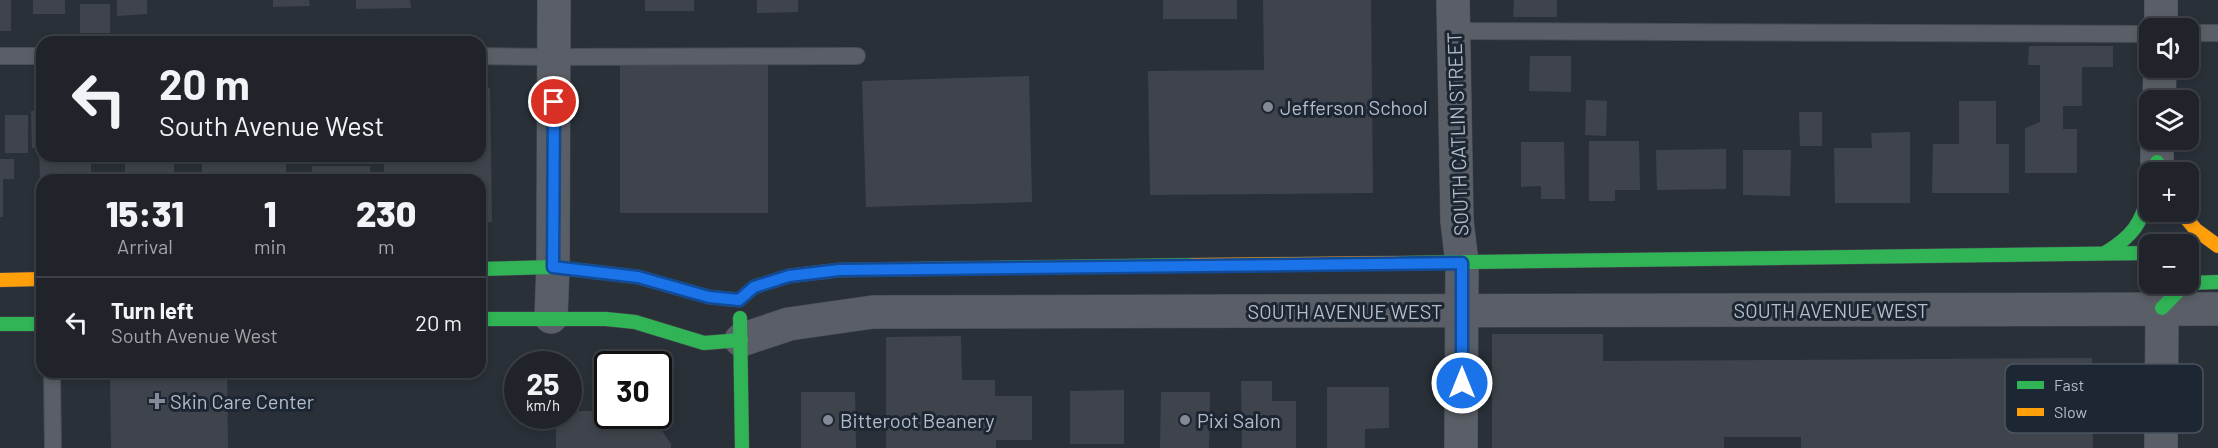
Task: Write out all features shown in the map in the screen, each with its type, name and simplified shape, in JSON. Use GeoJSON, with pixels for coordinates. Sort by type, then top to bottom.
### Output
{"type":"FeatureCollection","features":[{"type":"Feature","properties":{"kind":"street"},"geometry":{"type":"LineString","coordinates":[[551,317],[554,0]]}},
{"type":"Feature","properties":{"kind":"street"},"geometry":{"type":"LineString","coordinates":[[2161,0],[2161,18]]}},
{"type":"Feature","properties":{"kind":"street","name":"SOUTH CATLIN STREET"},"geometry":{"type":"LineString","coordinates":[[1453,16],[1457,221],[1462,263],[1461,448]]}},
{"type":"Feature","properties":{"kind":"street"},"geometry":{"type":"LineString","coordinates":[[2105,253],[2128,240],[2140,222]]}},
{"type":"Feature","properties":{"kind":"street"},"geometry":{"type":"LineString","coordinates":[[2189,222],[2215,251]]}},
{"type":"Feature","properties":{"kind":"street"},"geometry":{"type":"LineString","coordinates":[[486,269],[553,267],[638,277],[709,297],[739,300],[754,287],[780,279],[839,270],[2139,253]]}},
{"type":"Feature","properties":{"kind":"street"},"geometry":{"type":"LineString","coordinates":[[0,280],[36,279]]}},
{"type":"Feature","properties":{"kind":"street"},"geometry":{"type":"LineString","coordinates":[[2199,283],[2218,282]]}},
{"type":"Feature","properties":{"kind":"street"},"geometry":{"type":"LineString","coordinates":[[2162,364],[2162,308],[2176,294]]}},
{"type":"Feature","properties":{"kind":"street"},"geometry":{"type":"LineString","coordinates":[[739,300],[742,448]]}},
{"type":"Feature","properties":{"kind":"street","name":"SOUTH AVENUE WEST"},"geometry":{"type":"LineString","coordinates":[[486,319],[551,317],[622,320],[646,323],[702,343],[721,344],[741,340],[789,324],[873,312],[2218,309]]}},
{"type":"Feature","properties":{"kind":"street"},"geometry":{"type":"LineString","coordinates":[[0,324],[36,324]]}},
{"type":"Feature","properties":{"kind":"street"},"geometry":{"type":"LineString","coordinates":[[2161,433],[2161,448]]}},
{"type":"Feature","properties":{"kind":"lane"},"geometry":{"type":"LineString","coordinates":[[1453,16],[2139,34]]}},
{"type":"Feature","properties":{"kind":"lane"},"geometry":{"type":"LineString","coordinates":[[2199,33],[2218,33]]}},
{"type":"Feature","properties":{"kind":"lane"},"geometry":{"type":"LineString","coordinates":[[0,56],[36,56]]}},
{"type":"Feature","properties":{"kind":"lane"},"geometry":{"type":"LineString","coordinates":[[486,56],[857,56]]}},
{"type":"Feature","properties":{"kind":"lane"},"geometry":{"type":"LineString","coordinates":[[52,378],[53,448]]}},
{"type":"Feature","properties":{"kind":"building"},"geometry":{"type":"Polygon","coordinates":[[[0,0],[11,0],[11,31],[0,31],[0,0]]]}},
{"type":"Feature","properties":{"kind":"building"},"geometry":{"type":"Polygon","coordinates":[[[33,0],[65,0],[65,14],[33,14],[33,0]]]}},
{"type":"Feature","properties":{"kind":"building"},"geometry":{"type":"Polygon","coordinates":[[[117,0],[147,0],[147,14],[117,16],[117,0]]]}},
{"type":"Feature","properties":{"kind":"building"},"geometry":{"type":"Polygon","coordinates":[[[273,0],[309,0],[310,6],[273,7],[273,0]]]}},
{"type":"Feature","properties":{"kind":"building"},"geometry":{"type":"Polygon","coordinates":[[[356,0],[410,0],[411,8],[356,9],[356,0]]]}},
{"type":"Feature","properties":{"kind":"building"},"geometry":{"type":"Polygon","coordinates":[[[645,0],[694,0],[694,11],[645,11],[645,0]]]}},
{"type":"Feature","properties":{"kind":"building"},"geometry":{"type":"Polygon","coordinates":[[[757,0],[798,0],[798,12],[757,13],[757,0]]]}},
{"type":"Feature","properties":{"kind":"building"},"geometry":{"type":"Polygon","coordinates":[[[1163,0],[1237,0],[1237,19],[1163,19],[1163,0]]]}},
{"type":"Feature","properties":{"kind":"building"},"geometry":{"type":"Polygon","coordinates":[[[1263,0],[1371,0],[1373,193],[1150,195],[1148,71],[1264,70],[1263,0]]]}},
{"type":"Feature","properties":{"kind":"building"},"geometry":{"type":"Polygon","coordinates":[[[1514,0],[1557,0],[1557,17],[1513,17],[1514,0]]]}},
{"type":"Feature","properties":{"kind":"building"},"geometry":{"type":"Polygon","coordinates":[[[80,4],[110,4],[110,33],[80,33],[80,4]]]}},
{"type":"Feature","properties":{"kind":"building"},"geometry":{"type":"Polygon","coordinates":[[[2029,46],[2113,46],[2113,67],[2082,67],[2082,106],[2063,106],[2063,129],[2077,129],[2077,173],[2025,173],[2025,128],[2040,122],[2040,65],[2028,65],[2029,46]]]}},
{"type":"Feature","properties":{"kind":"building"},"geometry":{"type":"Polygon","coordinates":[[[1530,56],[1571,56],[1571,92],[1529,91],[1530,56]]]}},
{"type":"Feature","properties":{"kind":"building"},"geometry":{"type":"Polygon","coordinates":[[[768,64],[768,213],[620,213],[620,65],[768,64]]]}},
{"type":"Feature","properties":{"kind":"building"},"geometry":{"type":"Polygon","coordinates":[[[1029,76],[1032,202],[866,207],[862,81],[1029,76]]]}},
{"type":"Feature","properties":{"kind":"building"},"geometry":{"type":"Polygon","coordinates":[[[486,88],[490,88],[492,222],[486,222],[486,174],[384,174],[384,162],[486,162],[486,88]]]}},
{"type":"Feature","properties":{"kind":"building"},"geometry":{"type":"Polygon","coordinates":[[[1586,100],[1607,101],[1606,136],[1585,135],[1586,100]]]}},
{"type":"Feature","properties":{"kind":"building"},"geometry":{"type":"Polygon","coordinates":[[[1959,101],[1996,101],[1996,144],[2009,144],[2009,193],[1932,193],[1933,144],[1959,144],[1959,101]]]}},
{"type":"Feature","properties":{"kind":"building"},"geometry":{"type":"Polygon","coordinates":[[[31,111],[36,111],[36,148],[32,148],[31,111]]]}},
{"type":"Feature","properties":{"kind":"building"},"geometry":{"type":"Polygon","coordinates":[[[1799,112],[1822,112],[1822,146],[1800,146],[1799,112]]]}},
{"type":"Feature","properties":{"kind":"building"},"geometry":{"type":"Polygon","coordinates":[[[5,115],[28,115],[28,153],[5,153],[5,115]]]}},
{"type":"Feature","properties":{"kind":"building"},"geometry":{"type":"Polygon","coordinates":[[[1910,132],[1910,203],[1835,203],[1834,148],[1872,148],[1871,133],[1910,132]]]}},
{"type":"Feature","properties":{"kind":"building"},"geometry":{"type":"Polygon","coordinates":[[[1589,141],[1639,141],[1640,190],[1615,190],[1615,201],[1589,201],[1589,141]]]}},
{"type":"Feature","properties":{"kind":"building"},"geometry":{"type":"Polygon","coordinates":[[[1521,142],[1564,142],[1565,199],[1541,199],[1541,186],[1521,187],[1521,142]]]}},
{"type":"Feature","properties":{"kind":"building"},"geometry":{"type":"Polygon","coordinates":[[[1726,149],[1726,189],[1657,190],[1656,150],[1726,149]]]}},
{"type":"Feature","properties":{"kind":"building"},"geometry":{"type":"Polygon","coordinates":[[[1743,150],[1791,150],[1790,196],[1743,195],[1743,150]]]}},
{"type":"Feature","properties":{"kind":"building"},"geometry":{"type":"Polygon","coordinates":[[[0,159],[14,159],[14,179],[3,179],[3,217],[0,217],[0,159]]]}},
{"type":"Feature","properties":{"kind":"building"},"geometry":{"type":"Polygon","coordinates":[[[39,162],[91,162],[91,174],[40,174],[39,162]]]}},
{"type":"Feature","properties":{"kind":"building"},"geometry":{"type":"Polygon","coordinates":[[[125,162],[174,162],[174,174],[125,174],[125,162]]]}},
{"type":"Feature","properties":{"kind":"building"},"geometry":{"type":"Polygon","coordinates":[[[202,162],[286,162],[286,174],[202,174],[202,162]]]}},
{"type":"Feature","properties":{"kind":"building"},"geometry":{"type":"Polygon","coordinates":[[[312,166],[370,166],[370,174],[312,174],[312,166]]]}},
{"type":"Feature","properties":{"kind":"building"},"geometry":{"type":"Polygon","coordinates":[[[1492,334],[1603,334],[1603,361],[2092,358],[2092,364],[2005,364],[2005,433],[2093,433],[2093,448],[1801,448],[1801,437],[1724,437],[1724,448],[1492,448],[1492,334]]]}},
{"type":"Feature","properties":{"kind":"building"},"geometry":{"type":"Polygon","coordinates":[[[961,336],[962,380],[995,380],[995,396],[1032,396],[1032,440],[996,440],[996,448],[886,448],[886,337],[961,336]]]}},
{"type":"Feature","properties":{"kind":"building"},"geometry":{"type":"Polygon","coordinates":[[[110,378],[227,378],[228,448],[111,448],[110,378]]]}},
{"type":"Feature","properties":{"kind":"building"},"geometry":{"type":"Polygon","coordinates":[[[1241,381],[1272,381],[1272,401],[1296,401],[1296,448],[1242,448],[1241,381]]]}},
{"type":"Feature","properties":{"kind":"building"},"geometry":{"type":"Polygon","coordinates":[[[1327,387],[1389,387],[1389,428],[1365,429],[1365,448],[1327,448],[1327,387]]]}},
{"type":"Feature","properties":{"kind":"building"},"geometry":{"type":"Polygon","coordinates":[[[1124,390],[1124,444],[1070,444],[1070,391],[1124,390]]]}},
{"type":"Feature","properties":{"kind":"building","name":"Bitteroot Beanery"},"geometry":{"type":"Polygon","coordinates":[[[801,392],[855,392],[856,448],[801,448],[801,392]]]}},
{"type":"Feature","properties":{"kind":"building","name":"Pixi Salon"},"geometry":{"type":"Polygon","coordinates":[[[1161,392],[1210,392],[1209,448],[1160,448],[1161,392]]]}},
{"type":"Feature","properties":{"kind":"building"},"geometry":{"type":"Polygon","coordinates":[[[582,411],[594,411],[594,429],[661,429],[671,444],[671,448],[556,448],[556,429],[582,429],[582,411]]]}},
{"type":"Feature","properties":{"kind":"traffic: fast"},"geometry":{"type":"LineString","coordinates":[[2105,253],[2123,241],[2139,221]]}},
{"type":"Feature","properties":{"kind":"traffic: fast"},"geometry":{"type":"LineString","coordinates":[[1397,263],[2139,253]]}},
{"type":"Feature","properties":{"kind":"traffic: fast"},"geometry":{"type":"LineString","coordinates":[[486,269],[553,267],[638,277],[709,297],[739,300],[754,287],[789,276],[839,270],[1193,265]]}},
{"type":"Feature","properties":{"kind":"traffic: fast"},"geometry":{"type":"LineString","coordinates":[[2199,283],[2218,282]]}},
{"type":"Feature","properties":{"kind":"traffic: fast"},"geometry":{"type":"LineString","coordinates":[[2162,308],[2175,294]]}},
{"type":"Feature","properties":{"kind":"traffic: fast"},"geometry":{"type":"LineString","coordinates":[[740,318],[742,448]]}},
{"type":"Feature","properties":{"kind":"traffic: fast"},"geometry":{"type":"LineString","coordinates":[[486,319],[606,319],[635,322],[704,343],[741,340]]}},
{"type":"Feature","properties":{"kind":"traffic: fast"},"geometry":{"type":"LineString","coordinates":[[0,324],[36,324]]}},
{"type":"Feature","properties":{"kind":"traffic: slow"},"geometry":{"type":"LineString","coordinates":[[2189,222],[2196,230],[2218,246]]}},
{"type":"Feature","properties":{"kind":"traffic: slow"},"geometry":{"type":"LineString","coordinates":[[1193,265],[1397,263]]}},
{"type":"Feature","properties":{"kind":"traffic: slow"},"geometry":{"type":"LineString","coordinates":[[0,280],[36,279]]}},
{"type":"Feature","properties":{"kind":"place","name":"Jefferson School"},"geometry":{"type":"Point","coordinates":[1268,107]}},
{"type":"Feature","properties":{"kind":"place","name":"Skin Care Center"},"geometry":{"type":"Point","coordinates":[157,401]}},
{"type":"Feature","properties":{"kind":"place","name":"Bitteroot Beanery"},"geometry":{"type":"Point","coordinates":[828,420]}},
{"type":"Feature","properties":{"kind":"place","name":"Pixi Salon"},"geometry":{"type":"Point","coordinates":[1185,420]}},
{"type":"Feature","properties":{"kind":"route"},"geometry":{"type":"LineString","coordinates":[[554,102],[553,267],[638,277],[709,297],[739,300],[754,287],[789,276],[839,270],[1462,263],[1462,383]]}}]}
